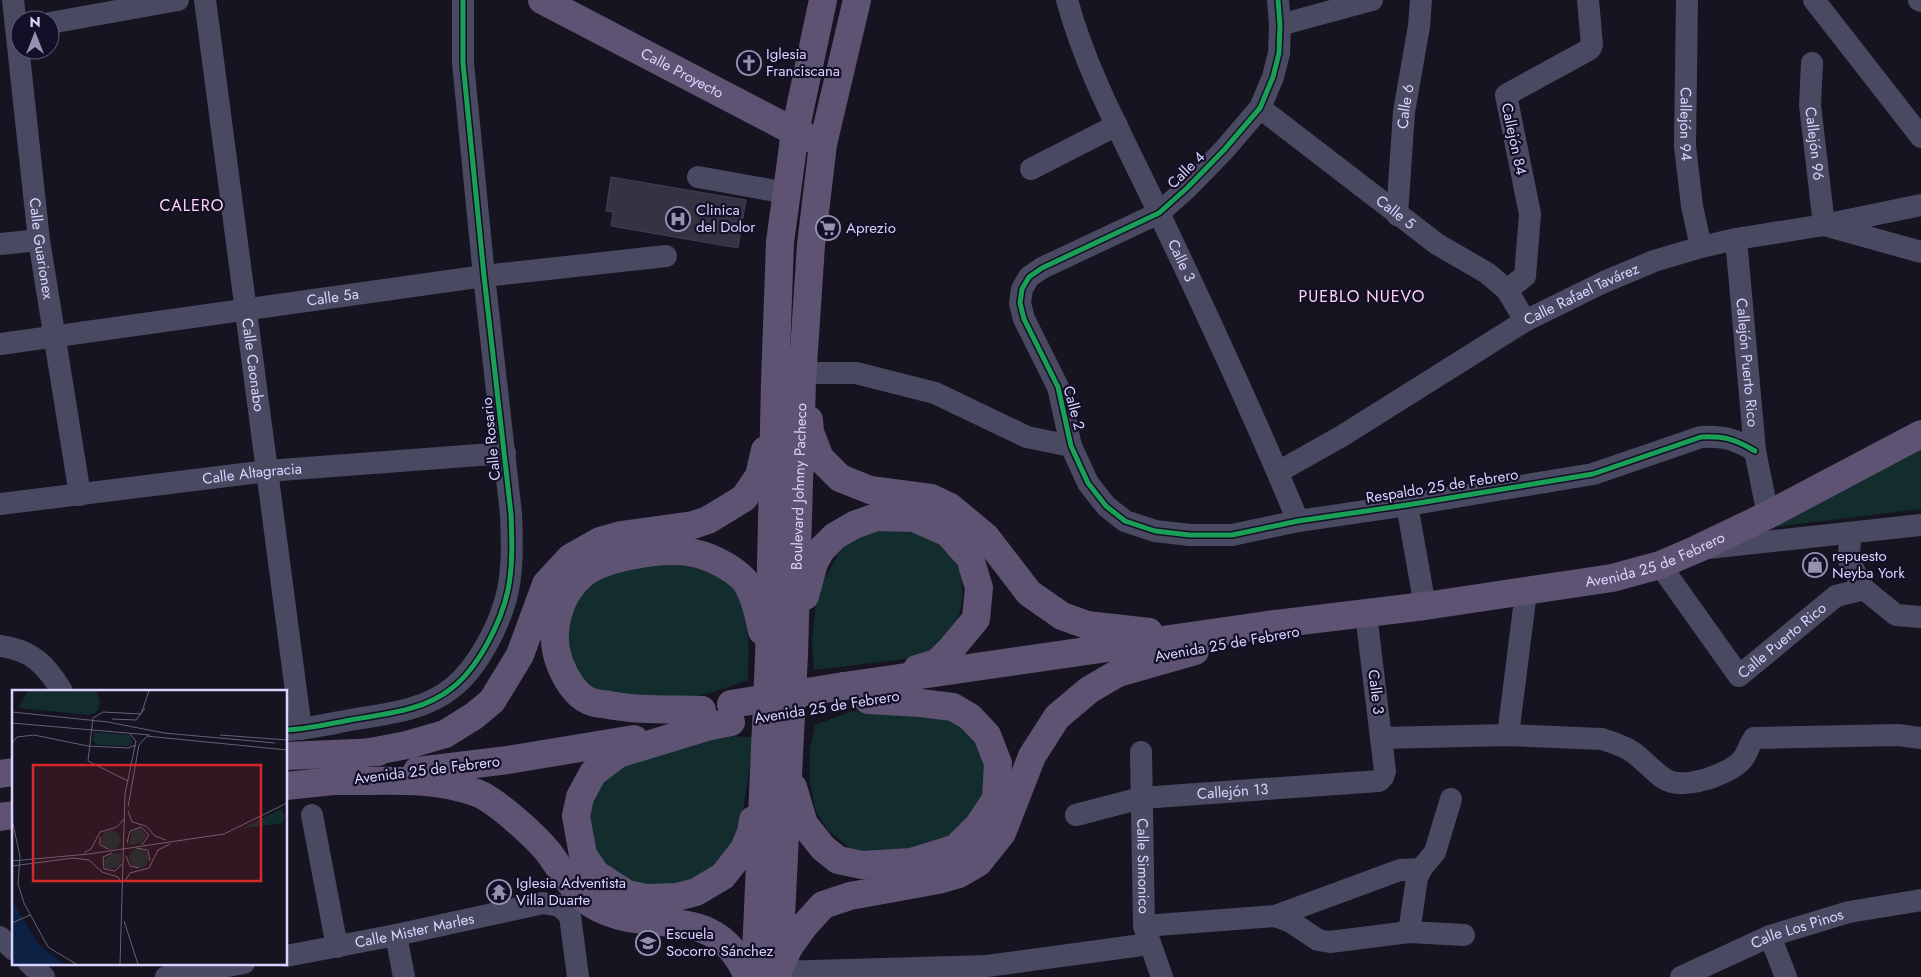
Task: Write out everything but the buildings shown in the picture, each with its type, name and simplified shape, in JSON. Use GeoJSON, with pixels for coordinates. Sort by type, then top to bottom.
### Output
{"type":"FeatureCollection","features":[{"type":"Feature","properties":{"kind":"main road","name":"Calle Proyecto"},"geometry":{"type":"LineString","coordinates":[[542,0],[795,132],[822,144]]}},
{"type":"Feature","properties":{"kind":"main road","name":"Boulevard Johnny Pacheco"},"geometry":{"type":"LineString","coordinates":[[781,656],[775,382],[780,242],[795,132],[824,0]]}},
{"type":"Feature","properties":{"kind":"main road","name":"Boulevard Johnny Pacheco"},"geometry":{"type":"LineString","coordinates":[[770,976],[781,656],[811,245],[822,144],[857,0]]}},
{"type":"Feature","properties":{"kind":"main road"},"geometry":{"type":"LineString","coordinates":[[802,377],[810,432],[820,458],[840,478],[870,490],[931,498],[950,507],[986,537],[1029,593],[1062,616],[1087,625],[1194,643]]}},
{"type":"Feature","properties":{"kind":"main road"},"geometry":{"type":"LineString","coordinates":[[360,754],[407,745],[445,734],[474,716],[492,701],[520,655],[546,584],[570,558],[600,541],[621,535],[693,525],[708,520],[744,498],[759,476],[763,464],[775,382]]}},
{"type":"Feature","properties":{"kind":"main road","name":"Avenida 25 de Febrero"},"geometry":{"type":"LineString","coordinates":[[288,786],[508,760],[731,713],[1194,643],[1270,639],[1366,614],[1612,578],[1660,565],[1697,550],[1768,515],[1921,434]]}},
{"type":"Feature","properties":{"kind":"main road"},"geometry":{"type":"LineString","coordinates":[[781,656],[806,592],[814,563],[821,550],[835,536],[854,525],[876,517],[914,518],[948,532],[970,558],[979,588],[976,619],[952,649],[937,663],[855,693]]}},
{"type":"Feature","properties":{"kind":"main road"},"geometry":{"type":"LineString","coordinates":[[703,719],[589,702],[575,689],[564,674],[556,654],[555,619],[569,589],[583,574],[599,565],[625,557],[671,550],[690,552],[720,562],[745,581],[781,656]]}},
{"type":"Feature","properties":{"kind":"main road"},"geometry":{"type":"LineString","coordinates":[[770,976],[788,947],[823,905],[850,896],[938,880],[959,874],[978,863],[1002,833],[1032,756],[1057,717],[1089,690],[1118,673],[1194,643]]}},
{"type":"Feature","properties":{"kind":"main road"},"geometry":{"type":"LineString","coordinates":[[776,762],[796,801],[804,824],[822,848],[838,860],[862,865],[911,862],[956,848],[978,826],[996,799],[998,763],[987,735],[970,717],[953,707],[855,693]]}},
{"type":"Feature","properties":{"kind":"main road"},"geometry":{"type":"LineString","coordinates":[[703,719],[618,754],[593,773],[580,797],[576,816],[583,854],[596,874],[627,894],[646,898],[677,897],[696,892],[724,876],[744,849],[776,762]]}},
{"type":"Feature","properties":{"kind":"main road","name":"Avenida 25 de Febrero"},"geometry":{"type":"LineString","coordinates":[[288,756],[360,754],[473,747],[703,719]]}},
{"type":"Feature","properties":{"kind":"main road"},"geometry":{"type":"LineString","coordinates":[[334,781],[441,782],[478,793],[497,804],[540,844],[581,896],[594,905],[625,918],[688,924],[718,937],[732,949],[748,977]]}},
{"type":"Feature","properties":{"kind":"street"},"geometry":{"type":"LineString","coordinates":[[60,21],[178,0]]}},
{"type":"Feature","properties":{"kind":"street","name":"Calle Caonabo"},"geometry":{"type":"LineString","coordinates":[[205,0],[267,471],[294,730]]}},
{"type":"Feature","properties":{"kind":"street","name":"Calle Rosario"},"geometry":{"type":"LineString","coordinates":[[294,730],[396,712],[426,703],[451,689],[473,667],[494,630],[508,592],[512,551],[511,514],[484,276],[464,63],[463,0]]}},
{"type":"Feature","properties":{"kind":"street","name":"Calle 3"},"geometry":{"type":"LineString","coordinates":[[1067,0],[1074,25],[1117,125],[1278,472],[1298,521]]}},
{"type":"Feature","properties":{"kind":"street","name":"Calle 4"},"geometry":{"type":"LineString","coordinates":[[1022,289],[1029,277],[1042,268],[1159,213],[1193,182],[1260,108],[1273,77],[1277,61],[1280,25],[1278,0]]}},
{"type":"Feature","properties":{"kind":"street"},"geometry":{"type":"LineString","coordinates":[[1280,25],[1372,0]]}},
{"type":"Feature","properties":{"kind":"street","name":"Calle 6"},"geometry":{"type":"LineString","coordinates":[[1397,215],[1404,112],[1419,26],[1421,0]]}},
{"type":"Feature","properties":{"kind":"street","name":"Callejón 84"},"geometry":{"type":"LineString","coordinates":[[1507,290],[1525,276],[1530,214],[1506,95],[1590,49],[1592,46],[1588,0]]}},
{"type":"Feature","properties":{"kind":"street","name":"Callejón 94"},"geometry":{"type":"LineString","coordinates":[[1687,0],[1685,146],[1689,183],[1701,247]]}},
{"type":"Feature","properties":{"kind":"street"},"geometry":{"type":"LineString","coordinates":[[1814,0],[1921,137]]}},
{"type":"Feature","properties":{"kind":"street"},"geometry":{"type":"LineString","coordinates":[[1830,0],[1921,116]]}},
{"type":"Feature","properties":{"kind":"street","name":"Calle Guarionex"},"geometry":{"type":"LineString","coordinates":[[16,60],[39,240],[80,495]]}},
{"type":"Feature","properties":{"kind":"street","name":"Callejón 96"},"geometry":{"type":"LineString","coordinates":[[1812,63],[1810,105],[1824,225]]}},
{"type":"Feature","properties":{"kind":"street","name":"Calle 5"},"geometry":{"type":"LineString","coordinates":[[1260,108],[1436,244],[1487,273],[1507,290],[1525,321]]}},
{"type":"Feature","properties":{"kind":"street"},"geometry":{"type":"LineString","coordinates":[[1031,169],[1117,125]]}},
{"type":"Feature","properties":{"kind":"street"},"geometry":{"type":"LineString","coordinates":[[698,177],[787,193]]}},
{"type":"Feature","properties":{"kind":"street","name":"Calle Rafael Tavárez"},"geometry":{"type":"LineString","coordinates":[[1278,472],[1342,436],[1525,321],[1654,260],[1736,239],[1824,225],[1921,205]]}},
{"type":"Feature","properties":{"kind":"street"},"geometry":{"type":"LineString","coordinates":[[1824,225],[1921,252]]}},
{"type":"Feature","properties":{"kind":"street","name":"Callejón Puerto Rico"},"geometry":{"type":"LineString","coordinates":[[1736,239],[1755,451],[1768,515]]}},
{"type":"Feature","properties":{"kind":"street"},"geometry":{"type":"LineString","coordinates":[[0,244],[39,240]]}},
{"type":"Feature","properties":{"kind":"street","name":"Calle 5a"},"geometry":{"type":"LineString","coordinates":[[0,344],[484,276],[666,256]]}},
{"type":"Feature","properties":{"kind":"street","name":"Calle 2"},"geometry":{"type":"LineString","coordinates":[[1022,289],[1020,303],[1024,320],[1058,387],[1071,446],[1088,483],[1106,506],[1125,521]]}},
{"type":"Feature","properties":{"kind":"street"},"geometry":{"type":"LineString","coordinates":[[802,377],[856,373],[935,393],[1026,437],[1071,446]]}},
{"type":"Feature","properties":{"kind":"street","name":"Respaldo 25 de Febrero"},"geometry":{"type":"LineString","coordinates":[[1125,521],[1155,531],[1190,535],[1232,535],[1298,521],[1593,474],[1701,437],[1718,436],[1737,440],[1755,451]]}},
{"type":"Feature","properties":{"kind":"street","name":"Calle Altagracia"},"geometry":{"type":"LineString","coordinates":[[0,504],[267,471],[505,453]]}},
{"type":"Feature","properties":{"kind":"street","name":"Respaldo 25 de Febrero"},"geometry":{"type":"LineString","coordinates":[[1407,505],[1425,606]]}},
{"type":"Feature","properties":{"kind":"street"},"geometry":{"type":"LineString","coordinates":[[1697,550],[1921,525]]}},
{"type":"Feature","properties":{"kind":"street"},"geometry":{"type":"LineString","coordinates":[[1850,533],[1849,561],[1864,590],[1896,615],[1921,617]]}},
{"type":"Feature","properties":{"kind":"street","name":"Calle Puerto Rico"},"geometry":{"type":"LineString","coordinates":[[1660,565],[1739,676],[1836,596],[1864,590]]}},
{"type":"Feature","properties":{"kind":"street"},"geometry":{"type":"LineString","coordinates":[[1508,735],[1526,592]]}},
{"type":"Feature","properties":{"kind":"street","name":"Calle 3"},"geometry":{"type":"LineString","coordinates":[[1366,614],[1385,771]]}},
{"type":"Feature","properties":{"kind":"street"},"geometry":{"type":"LineString","coordinates":[[0,646],[23,652],[42,662],[61,690]]}},
{"type":"Feature","properties":{"kind":"street"},"geometry":{"type":"LineString","coordinates":[[1382,738],[1508,735],[1602,739],[1633,752],[1664,779],[1673,783],[1683,784],[1713,777],[1732,768],[1748,754],[1754,738],[1898,734],[1921,738]]}},
{"type":"Feature","properties":{"kind":"street","name":"Calle Simonico"},"geometry":{"type":"LineString","coordinates":[[1141,752],[1140,798],[1146,935],[1162,977]]}},
{"type":"Feature","properties":{"kind":"street","name":"Callejón 13"},"geometry":{"type":"LineString","coordinates":[[1076,814],[1140,798],[1379,781],[1385,771]]}},
{"type":"Feature","properties":{"kind":"street"},"geometry":{"type":"LineString","coordinates":[[1409,932],[1417,878],[1421,869],[1435,852],[1451,799]]}},
{"type":"Feature","properties":{"kind":"street"},"geometry":{"type":"LineString","coordinates":[[312,815],[337,947]]}},
{"type":"Feature","properties":{"kind":"street"},"geometry":{"type":"LineString","coordinates":[[770,976],[987,972],[1146,935],[1275,916],[1400,870],[1421,869]]}},
{"type":"Feature","properties":{"kind":"street","name":"Calle Los Pinos"},"geometry":{"type":"LineString","coordinates":[[1681,977],[1770,936],[1850,912],[1921,900]]}},
{"type":"Feature","properties":{"kind":"street","name":"Calle Mister Marles"},"geometry":{"type":"LineString","coordinates":[[288,956],[396,935],[543,903],[560,906],[570,916],[578,977]]}},
{"type":"Feature","properties":{"kind":"street"},"geometry":{"type":"LineString","coordinates":[[1275,916],[1291,922],[1318,940],[1330,942],[1409,932],[1464,934]]}},
{"type":"Feature","properties":{"kind":"street"},"geometry":{"type":"LineString","coordinates":[[396,935],[404,977]]}},
{"type":"Feature","properties":{"kind":"street"},"geometry":{"type":"LineString","coordinates":[[1770,936],[1786,977]]}},
{"type":"Feature","properties":{"kind":"street"},"geometry":{"type":"LineString","coordinates":[[0,937],[12,948]]}},
{"type":"Feature","properties":{"kind":"street"},"geometry":{"type":"LineString","coordinates":[[30,964],[44,977]]}},
{"type":"Feature","properties":{"kind":"street"},"geometry":{"type":"LineString","coordinates":[[166,977],[238,964]]}},
{"type":"Feature","properties":{"kind":"green space"},"geometry":{"type":"Polygon","coordinates":[[[1921,448],[1921,509],[1774,527],[1921,448]]]}},
{"type":"Feature","properties":{"kind":"green space"},"geometry":{"type":"Polygon","coordinates":[[[876,527],[923,530],[949,551],[960,572],[963,596],[958,619],[952,630],[936,647],[914,658],[814,670],[812,641],[817,593],[840,551],[855,537],[876,527]]]}},
{"type":"Feature","properties":{"kind":"green space"},"geometry":{"type":"Polygon","coordinates":[[[678,559],[704,567],[720,576],[732,587],[740,600],[748,630],[748,680],[685,699],[631,704],[586,686],[570,662],[564,634],[568,606],[594,574],[678,559]]]}},
{"type":"Feature","properties":{"kind":"green space"},"geometry":{"type":"Polygon","coordinates":[[[883,707],[941,712],[980,740],[988,769],[985,798],[971,826],[910,857],[852,850],[828,830],[816,811],[810,783],[810,750],[815,725],[850,712],[883,707]]]}},
{"type":"Feature","properties":{"kind":"green space"},"geometry":{"type":"Polygon","coordinates":[[[718,736],[754,737],[742,819],[735,846],[721,868],[676,891],[624,881],[604,864],[591,841],[587,814],[600,772],[718,736]]]}},
{"type":"Feature","properties":{"kind":"cycle path"},"geometry":{"type":"LineString","coordinates":[[288,730],[390,713],[416,707],[441,696],[471,669],[487,644],[505,603],[510,581],[511,514],[484,276],[463,63],[463,0]]}},
{"type":"Feature","properties":{"kind":"cycle path"},"geometry":{"type":"LineString","coordinates":[[1278,0],[1280,25],[1279,53],[1273,77],[1260,108],[1224,150],[1187,188],[1159,213],[1042,268],[1029,277],[1022,289],[1020,303],[1024,319],[1058,387],[1071,446],[1088,483],[1106,506],[1125,521],[1155,531],[1190,535],[1232,535],[1298,521],[1593,474],[1701,437],[1729,439],[1755,451]]}},
{"type":"Feature","properties":{"kind":"place","name":"Iglesia Franciscana"},"geometry":{"type":"Point","coordinates":[749,63]}},
{"type":"Feature","properties":{"kind":"place","name":"Clinica del Dolor"},"geometry":{"type":"Point","coordinates":[678,219]}},
{"type":"Feature","properties":{"kind":"place","name":"Aprezio"},"geometry":{"type":"Point","coordinates":[828,228]}},
{"type":"Feature","properties":{"kind":"place","name":"repuesto Neyba York"},"geometry":{"type":"Point","coordinates":[1815,565]}},
{"type":"Feature","properties":{"kind":"place","name":"Iglesia Adventista Villa Duarte"},"geometry":{"type":"Point","coordinates":[499,892]}},
{"type":"Feature","properties":{"kind":"place","name":"Escuela Socorro Sánchez"},"geometry":{"type":"Point","coordinates":[648,943]}},
{"type":"Feature","properties":{"kind":"district","name":"CALERO"},"geometry":{"type":"Point","coordinates":[192,205]}},
{"type":"Feature","properties":{"kind":"district","name":"PUEBLO NUEVO"},"geometry":{"type":"Point","coordinates":[1362,296]}}]}
